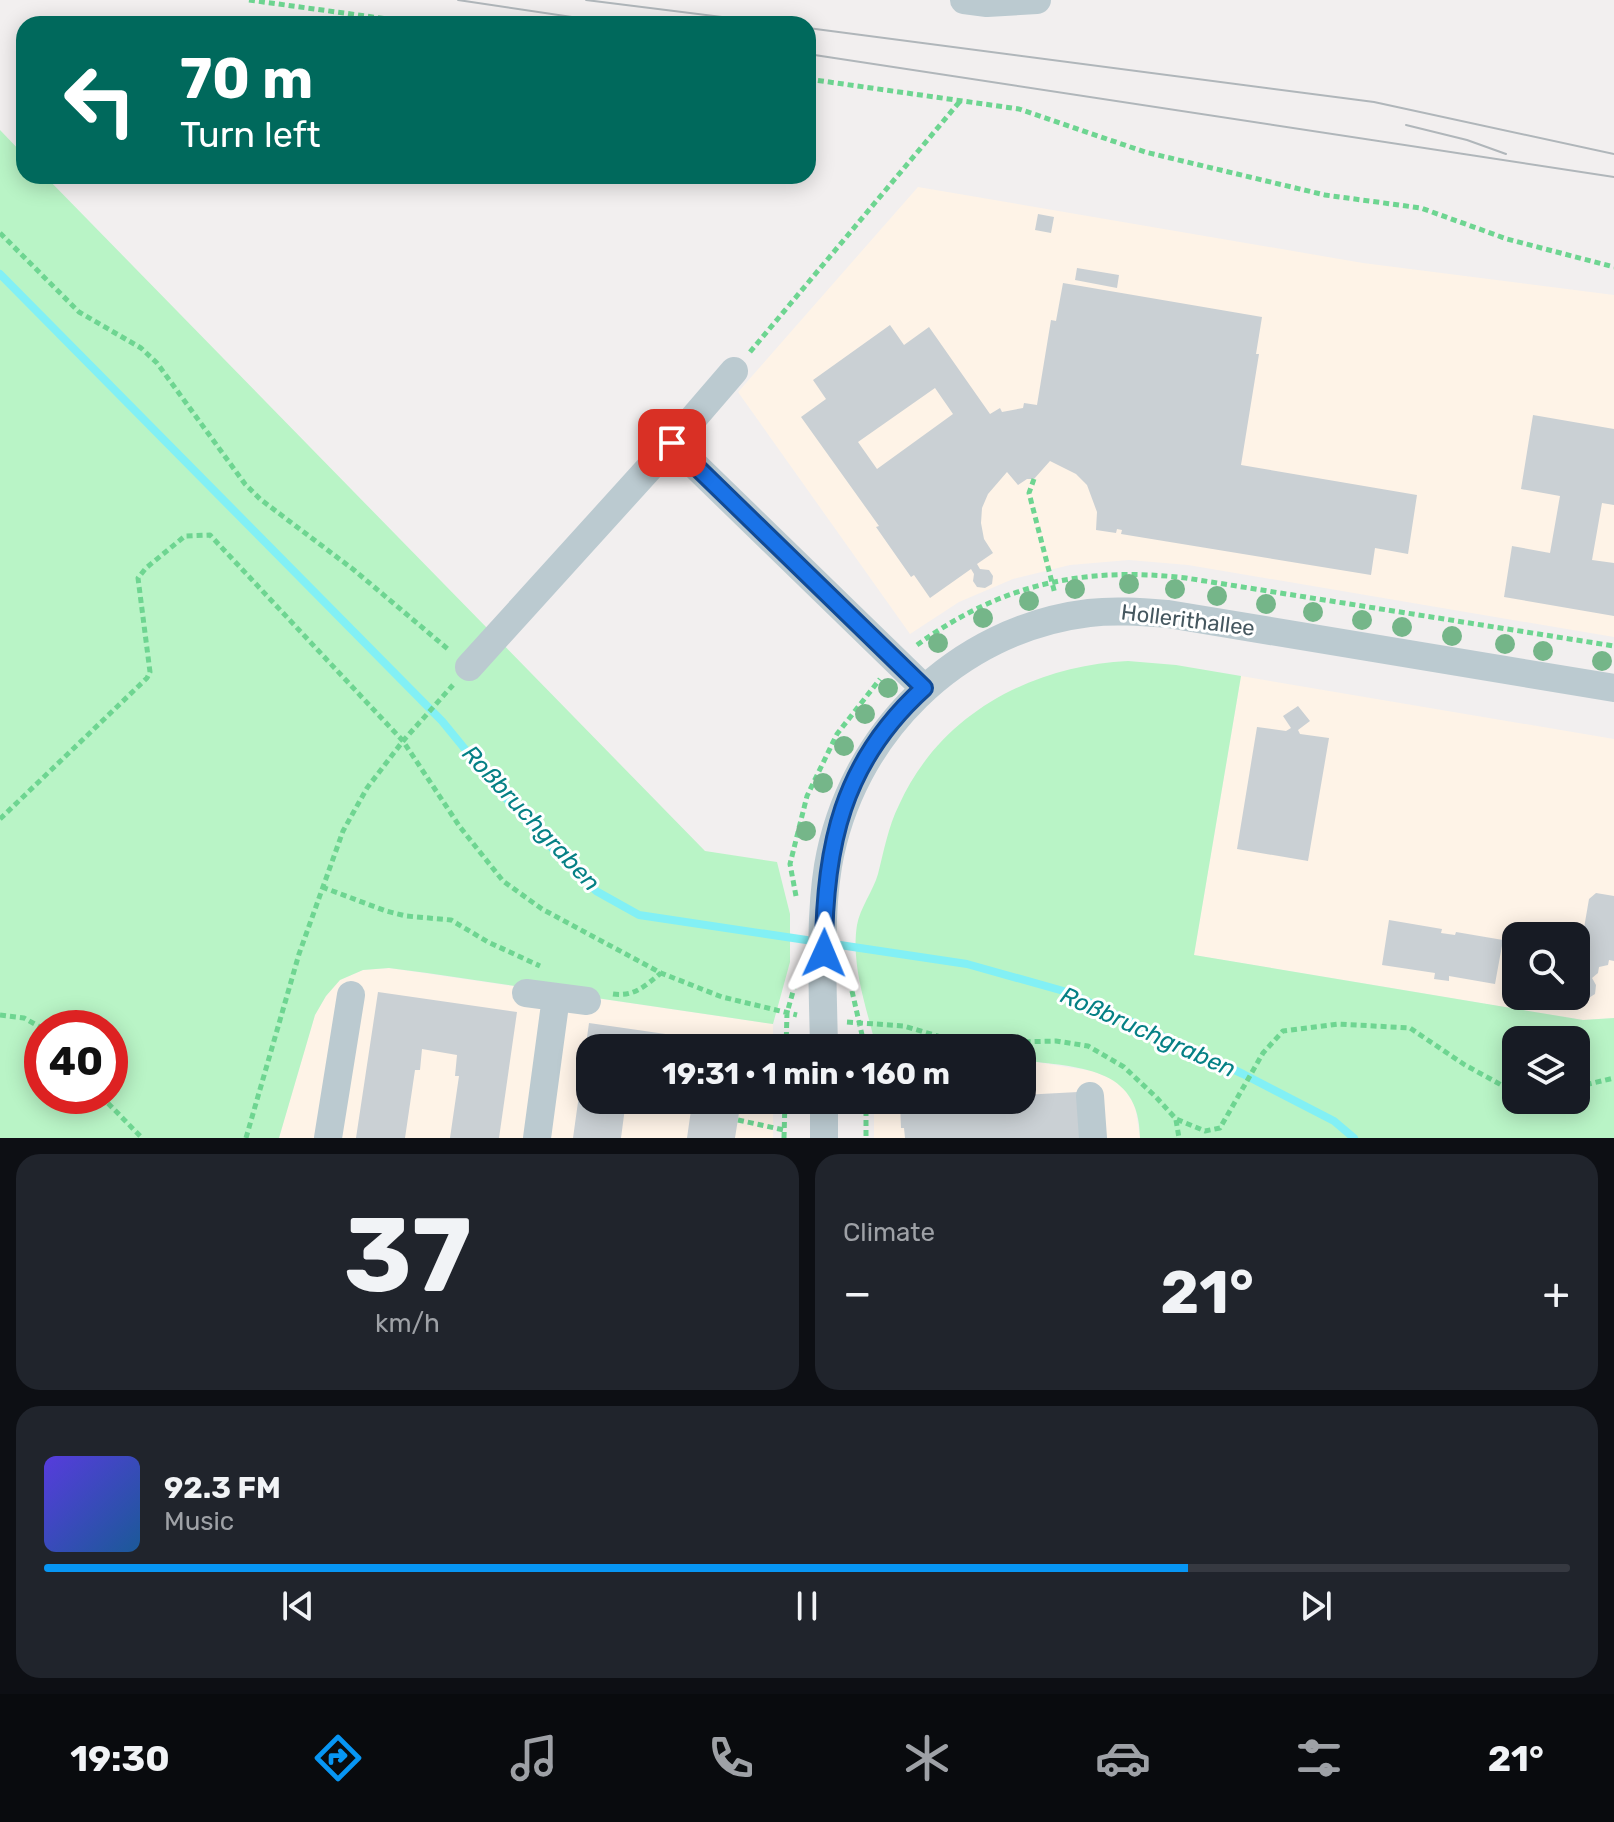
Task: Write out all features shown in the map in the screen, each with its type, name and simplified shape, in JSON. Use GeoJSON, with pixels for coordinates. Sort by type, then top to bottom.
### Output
{"type":"FeatureCollection","features":[{"type":"Feature","properties":{"kind":"street"},"geometry":{"type":"LineString","coordinates":[[964,0],[987,3],[1037,0]]}},
{"type":"Feature","properties":{"kind":"street"},"geometry":{"type":"LineString","coordinates":[[469,667],[734,371]]}},
{"type":"Feature","properties":{"kind":"street"},"geometry":{"type":"LineString","coordinates":[[672,443],[924,688]]}},
{"type":"Feature","properties":{"kind":"street","name":"Hollerithallee"},"geometry":{"type":"LineString","coordinates":[[824,1034],[827,869],[835,833],[851,788],[880,737],[924,688],[985,645],[1061,618],[1114,611],[1182,615],[1614,688]]}},
{"type":"Feature","properties":{"kind":"street"},"geometry":{"type":"LineString","coordinates":[[526,993],[597,997]]}},
{"type":"Feature","properties":{"kind":"street"},"geometry":{"type":"LineString","coordinates":[[328,1138],[351,995]]}},
{"type":"Feature","properties":{"kind":"street"},"geometry":{"type":"LineString","coordinates":[[537,1138],[556,997]]}},
{"type":"Feature","properties":{"kind":"street"},"geometry":{"type":"LineString","coordinates":[[1090,1096],[1093,1138]]}},
{"type":"Feature","properties":{"kind":"street"},"geometry":{"type":"LineString","coordinates":[[824,1114],[824,1138]]}},
{"type":"Feature","properties":{"kind":"path"},"geometry":{"type":"LineString","coordinates":[[249,0],[366,16]]}},
{"type":"Feature","properties":{"kind":"path"},"geometry":{"type":"LineString","coordinates":[[816,80],[1019,109],[1145,152],[1325,195],[1421,208],[1507,239],[1614,267]]}},
{"type":"Feature","properties":{"kind":"path"},"geometry":{"type":"LineString","coordinates":[[734,371],[961,100]]}},
{"type":"Feature","properties":{"kind":"path"},"geometry":{"type":"LineString","coordinates":[[0,233],[79,312],[141,348],[157,363],[245,484],[260,499],[354,570],[469,667]]}},
{"type":"Feature","properties":{"kind":"path"},"geometry":{"type":"LineString","coordinates":[[1034,479],[1029,493],[1061,618]]}},
{"type":"Feature","properties":{"kind":"path"},"geometry":{"type":"LineString","coordinates":[[0,819],[147,678],[150,672],[138,578],[185,536],[210,535],[403,741],[460,827],[503,881],[542,909],[661,973],[722,997],[787,1013]]}},
{"type":"Feature","properties":{"kind":"path"},"geometry":{"type":"LineString","coordinates":[[797,900],[790,864],[800,819],[816,774],[850,714],[898,661],[929,636],[965,613],[1018,590],[1051,581],[1118,573],[1174,576],[1614,646]]}},
{"type":"Feature","properties":{"kind":"path"},"geometry":{"type":"LineString","coordinates":[[246,1138],[299,954],[343,831],[367,788],[442,697]]}},
{"type":"Feature","properties":{"kind":"path"},"geometry":{"type":"LineString","coordinates":[[322,887],[386,911],[451,920],[543,968]]}},
{"type":"Feature","properties":{"kind":"path"},"geometry":{"type":"LineString","coordinates":[[597,997],[626,996],[661,973]]}},
{"type":"Feature","properties":{"kind":"path"},"geometry":{"type":"LineString","coordinates":[[786,1034],[787,1013],[797,978]]}},
{"type":"Feature","properties":{"kind":"path"},"geometry":{"type":"LineString","coordinates":[[850,985],[862,1034]]}},
{"type":"Feature","properties":{"kind":"path"},"geometry":{"type":"LineString","coordinates":[[0,1015],[24,1018]]}},
{"type":"Feature","properties":{"kind":"path"},"geometry":{"type":"LineString","coordinates":[[860,1022],[904,1026],[951,1040],[976,1043],[1056,1041],[1088,1046],[1124,1067],[1176,1119],[1205,1131],[1220,1128]]}},
{"type":"Feature","properties":{"kind":"path"},"geometry":{"type":"LineString","coordinates":[[1213,1138],[1263,1053],[1283,1031],[1338,1024],[1410,1028],[1502,1085]]}},
{"type":"Feature","properties":{"kind":"path"},"geometry":{"type":"LineString","coordinates":[[1590,1084],[1614,1078]]}},
{"type":"Feature","properties":{"kind":"path"},"geometry":{"type":"LineString","coordinates":[[119,1114],[142,1138]]}},
{"type":"Feature","properties":{"kind":"path"},"geometry":{"type":"LineString","coordinates":[[784,1138],[785,1114]]}},
{"type":"Feature","properties":{"kind":"path"},"geometry":{"type":"LineString","coordinates":[[866,1114],[866,1138]]}},
{"type":"Feature","properties":{"kind":"path"},"geometry":{"type":"LineString","coordinates":[[1176,1119],[1179,1138]]}},
{"type":"Feature","properties":{"kind":"path"},"geometry":{"type":"LineString","coordinates":[[738,1120],[784,1130]]}},
{"type":"Feature","properties":{"kind":"shaded area"},"geometry":{"type":"Polygon","coordinates":[[[918,187],[1363,263],[1614,295],[1614,637],[1188,565],[1129,560],[1070,565],[1013,579],[959,602],[910,634],[738,392],[918,187]]]}},
{"type":"Feature","properties":{"kind":"shaded area"},"geometry":{"type":"Polygon","coordinates":[[[1241,676],[1614,739],[1614,1018],[1583,1020],[1523,1010],[1590,1010],[1590,922],[1502,922],[1502,1006],[1194,955],[1241,676]]]}},
{"type":"Feature","properties":{"kind":"shaded area"},"geometry":{"type":"Polygon","coordinates":[[[389,968],[773,1024],[773,1034],[576,1034],[576,1114],[773,1114],[773,1138],[279,1138],[315,1015],[340,980],[363,970],[389,968]]]}},
{"type":"Feature","properties":{"kind":"shaded area"},"geometry":{"type":"Polygon","coordinates":[[[1036,1062],[1092,1071],[1114,1080],[1135,1106],[1140,1138],[874,1138],[874,1114],[1036,1114],[1036,1062]]]}},
{"type":"Feature","properties":{"kind":"green space"},"geometry":{"type":"Polygon","coordinates":[[[0,130],[16,147],[16,184],[53,184],[705,851],[777,862],[790,914],[790,962],[773,1024],[389,968],[363,970],[340,980],[315,1015],[279,1138],[0,1138],[0,130]]]}},
{"type":"Feature","properties":{"kind":"green space"},"geometry":{"type":"Polygon","coordinates":[[[1128,661],[1241,676],[1194,955],[1502,1006],[1502,1010],[1523,1010],[1583,1020],[1614,1018],[1614,1138],[1140,1138],[1137,1114],[1129,1096],[1117,1083],[1084,1069],[1036,1062],[1036,1034],[873,1034],[857,968],[857,925],[878,874],[895,813],[917,773],[938,745],[964,721],[992,701],[1057,673],[1128,661]]]}},
{"type":"Feature","properties":{"kind":"building"},"geometry":{"type":"Polygon","coordinates":[[[1038,214],[1054,217],[1051,233],[1035,230],[1038,214]]]}},
{"type":"Feature","properties":{"kind":"building"},"geometry":{"type":"Polygon","coordinates":[[[1077,268],[1119,275],[1117,288],[1075,280],[1077,268]]]}},
{"type":"Feature","properties":{"kind":"building"},"geometry":{"type":"Polygon","coordinates":[[[1063,283],[1262,317],[1241,465],[1417,495],[1408,554],[1375,548],[1371,575],[1121,534],[1122,530],[1117,529],[1116,533],[1096,530],[1097,512],[1087,485],[1076,474],[1050,461],[1034,479],[1027,479],[1018,485],[1007,472],[988,494],[982,508],[981,523],[984,539],[993,553],[977,564],[980,569],[989,570],[993,576],[992,584],[985,588],[977,587],[971,569],[930,598],[914,575],[911,577],[876,527],[879,526],[801,417],[826,399],[813,380],[890,325],[904,345],[929,327],[990,414],[1000,408],[1002,412],[1023,408],[1024,403],[1037,405],[1051,320],[1056,321],[1063,283]],[[935,388],[858,442],[877,469],[953,414],[935,388]]]}},
{"type":"Feature","properties":{"kind":"building"},"geometry":{"type":"Polygon","coordinates":[[[1533,415],[1614,429],[1614,505],[1602,503],[1592,560],[1614,563],[1614,616],[1504,597],[1512,546],[1550,553],[1560,496],[1521,489],[1533,415]]]}},
{"type":"Feature","properties":{"kind":"building"},"geometry":{"type":"Polygon","coordinates":[[[1298,706],[1310,721],[1298,730],[1300,734],[1329,738],[1308,861],[1237,849],[1257,727],[1286,731],[1291,728],[1283,716],[1298,706]]]}},
{"type":"Feature","properties":{"kind":"building"},"geometry":{"type":"Polygon","coordinates":[[[1596,893],[1614,896],[1614,961],[1609,960],[1608,965],[1599,967],[1592,978],[1596,985],[1595,994],[1590,997],[1590,922],[1585,922],[1589,899],[1596,893]]]}},
{"type":"Feature","properties":{"kind":"building"},"geometry":{"type":"Polygon","coordinates":[[[1389,920],[1442,929],[1441,933],[1455,935],[1456,932],[1502,940],[1495,984],[1449,976],[1449,981],[1434,979],[1435,973],[1382,965],[1389,920]]]}},
{"type":"Feature","properties":{"kind":"building"},"geometry":{"type":"Polygon","coordinates":[[[378,992],[517,1012],[499,1138],[450,1138],[459,1076],[455,1076],[457,1055],[422,1049],[420,1070],[415,1070],[405,1138],[356,1138],[378,992]]]}},
{"type":"Feature","properties":{"kind":"building"},"geometry":{"type":"Polygon","coordinates":[[[589,1023],[666,1034],[587,1034],[589,1023]]]}},
{"type":"Feature","properties":{"kind":"building"},"geometry":{"type":"Polygon","coordinates":[[[1078,1092],[1081,1138],[905,1138],[904,1128],[901,1128],[900,1114],[1036,1114],[1036,1094],[1078,1092]]]}},
{"type":"Feature","properties":{"kind":"building"},"geometry":{"type":"Polygon","coordinates":[[[576,1114],[624,1114],[621,1138],[573,1138],[576,1114]]]}},
{"type":"Feature","properties":{"kind":"building"},"geometry":{"type":"Polygon","coordinates":[[[690,1114],[739,1114],[735,1138],[687,1138],[690,1114]]]}},
{"type":"Feature","properties":{"kind":"waterway","name":"Roßbruchgraben"},"geometry":{"type":"LineString","coordinates":[[0,274],[442,721],[500,792],[596,891],[639,915],[967,964],[1067,992],[1243,1074],[1334,1121],[1354,1138]]}},
{"type":"Feature","properties":{"kind":"tram line"},"geometry":{"type":"LineString","coordinates":[[458,0],[565,16]]}},
{"type":"Feature","properties":{"kind":"tram line"},"geometry":{"type":"LineString","coordinates":[[586,0],[713,16]]}},
{"type":"Feature","properties":{"kind":"tram line"},"geometry":{"type":"LineString","coordinates":[[816,29],[1374,102],[1614,154]]}},
{"type":"Feature","properties":{"kind":"tram line"},"geometry":{"type":"LineString","coordinates":[[816,55],[1614,177]]}},
{"type":"Feature","properties":{"kind":"tram line"},"geometry":{"type":"LineString","coordinates":[[1406,125],[1467,140],[1506,154]]}},
{"type":"Feature","properties":{"kind":"route"},"geometry":{"type":"LineString","coordinates":[[672,443],[924,688],[880,737],[861,768],[842,810],[827,869],[824,953]]}}]}
